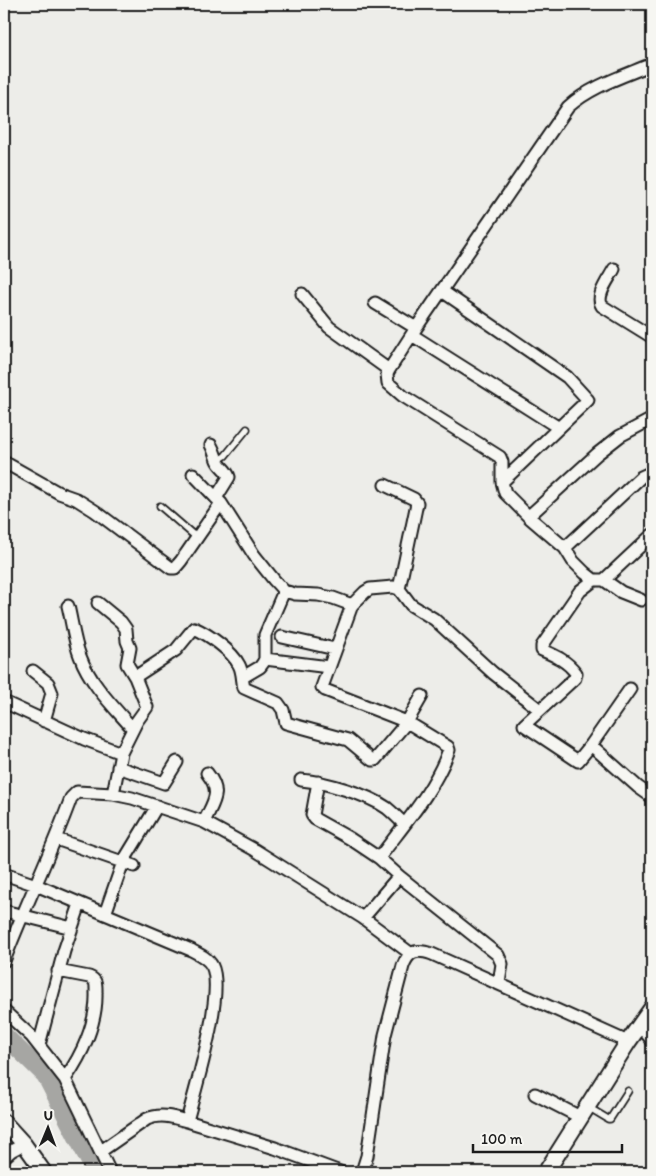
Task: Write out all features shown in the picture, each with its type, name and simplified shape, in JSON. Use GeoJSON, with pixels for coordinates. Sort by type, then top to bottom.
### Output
{"type":"FeatureCollection","features":[{"type":"Feature","properties":{"kind":"main road"},"geometry":{"type":"LineString","coordinates":[[546,1172],[628,1042],[652,1008]]}},
{"type":"Feature","properties":{"kind":"street"},"geometry":{"type":"LineString","coordinates":[[641,600],[621,592],[591,584],[585,573],[573,561],[565,548],[505,493],[500,457],[390,386],[387,380],[389,370],[414,332],[568,107],[593,89],[652,64]]}},
{"type":"Feature","properties":{"kind":"street"},"geometry":{"type":"LineString","coordinates":[[614,269],[599,300],[600,304],[652,337]]}},
{"type":"Feature","properties":{"kind":"street"},"geometry":{"type":"LineString","coordinates":[[442,291],[567,377],[588,400],[502,482]]}},
{"type":"Feature","properties":{"kind":"street"},"geometry":{"type":"LineString","coordinates":[[302,294],[329,328],[389,370]]}},
{"type":"Feature","properties":{"kind":"street"},"geometry":{"type":"LineString","coordinates":[[375,302],[414,332],[559,428]]}},
{"type":"Feature","properties":{"kind":"street"},"geometry":{"type":"LineString","coordinates":[[529,516],[597,454],[620,436],[652,420]]}},
{"type":"Feature","properties":{"kind":"street"},"geometry":{"type":"LineString","coordinates":[[4,462],[59,493],[76,499],[95,511],[168,567],[175,568],[197,538],[219,500],[229,477],[217,461],[216,453],[211,445]]}},
{"type":"Feature","properties":{"kind":"street"},"geometry":{"type":"LineString","coordinates":[[565,548],[641,477],[652,472]]}},
{"type":"Feature","properties":{"kind":"street"},"geometry":{"type":"LineString","coordinates":[[193,474],[219,500],[254,555],[284,591],[295,594],[318,595],[352,604]]}},
{"type":"Feature","properties":{"kind":"street"},"geometry":{"type":"LineString","coordinates":[[385,485],[414,498],[417,503],[399,590]]}},
{"type":"Feature","properties":{"kind":"street"},"geometry":{"type":"LineString","coordinates":[[630,689],[578,761],[526,727],[525,723],[576,676],[576,673],[564,660],[541,648],[544,642],[591,584],[652,535]]}},
{"type":"Feature","properties":{"kind":"street"},"geometry":{"type":"LineString","coordinates":[[379,858],[431,788],[449,750],[448,747],[407,722],[323,689],[335,649],[352,604],[364,592],[370,589],[393,587],[399,590],[411,605],[434,619],[493,673],[540,710]]}},
{"type":"Feature","properties":{"kind":"street"},"geometry":{"type":"LineString","coordinates":[[243,677],[260,667],[265,659],[265,636],[284,591]]}},
{"type":"Feature","properties":{"kind":"street"},"geometry":{"type":"LineString","coordinates":[[98,603],[121,622],[126,629],[130,648],[127,664],[135,677],[147,707],[121,753],[113,794]]}},
{"type":"Feature","properties":{"kind":"street"},"geometry":{"type":"LineString","coordinates":[[68,606],[83,665],[98,687],[135,726]]}},
{"type":"Feature","properties":{"kind":"street"},"geometry":{"type":"LineString","coordinates":[[135,677],[176,650],[192,629],[195,628],[232,656],[240,666],[244,688],[281,706],[284,721],[288,724],[348,740],[372,760],[375,760],[407,722],[422,696]]}},
{"type":"Feature","properties":{"kind":"street"},"geometry":{"type":"LineString","coordinates":[[282,637],[335,649]]}},
{"type":"Feature","properties":{"kind":"street"},"geometry":{"type":"LineString","coordinates":[[265,659],[329,667]]}},
{"type":"Feature","properties":{"kind":"street"},"geometry":{"type":"LineString","coordinates":[[33,671],[48,683],[52,694],[44,721]]}},
{"type":"Feature","properties":{"kind":"street"},"geometry":{"type":"LineString","coordinates":[[4,702],[84,739],[121,753]]}},
{"type":"Feature","properties":{"kind":"street"},"geometry":{"type":"LineString","coordinates":[[591,745],[652,797]]}},
{"type":"Feature","properties":{"kind":"street"},"geometry":{"type":"LineString","coordinates":[[118,767],[164,783],[177,762]]}},
{"type":"Feature","properties":{"kind":"street"},"geometry":{"type":"LineString","coordinates":[[204,822],[216,793],[216,785],[207,773]]}},
{"type":"Feature","properties":{"kind":"street"},"geometry":{"type":"LineString","coordinates":[[301,780],[318,782],[358,795],[387,808],[404,824]]}},
{"type":"Feature","properties":{"kind":"street"},"geometry":{"type":"LineString","coordinates":[[318,782],[312,815],[314,819],[349,838],[379,858],[498,955],[502,964],[499,983]]}},
{"type":"Feature","properties":{"kind":"street"},"geometry":{"type":"LineString","coordinates":[[4,961],[56,839],[71,798],[75,793],[113,794],[204,822],[255,850],[363,918],[410,953],[425,952],[432,954],[628,1042]]}},
{"type":"Feature","properties":{"kind":"street"},"geometry":{"type":"LineString","coordinates":[[105,914],[157,806]]}},
{"type":"Feature","properties":{"kind":"street"},"geometry":{"type":"LineString","coordinates":[[56,839],[128,864]]}},
{"type":"Feature","properties":{"kind":"street"},"geometry":{"type":"LineString","coordinates":[[4,874],[36,885],[192,950],[211,964],[215,980],[212,1012],[208,1038],[187,1121]]}},
{"type":"Feature","properties":{"kind":"street"},"geometry":{"type":"LineString","coordinates":[[363,918],[399,876]]}},
{"type":"Feature","properties":{"kind":"street"},"geometry":{"type":"LineString","coordinates":[[39,1045],[58,971],[80,904]]}},
{"type":"Feature","properties":{"kind":"street"},"geometry":{"type":"LineString","coordinates":[[4,911],[72,928]]}},
{"type":"Feature","properties":{"kind":"street"},"geometry":{"type":"LineString","coordinates":[[362,1172],[385,1035],[403,966],[406,957],[410,953]]}},
{"type":"Feature","properties":{"kind":"street"},"geometry":{"type":"LineString","coordinates":[[58,971],[93,978],[96,983],[97,1004],[91,1027],[80,1055],[65,1079]]}},
{"type":"Feature","properties":{"kind":"street"},"geometry":{"type":"LineString","coordinates":[[4,1011],[39,1045],[65,1079],[110,1172]]}},
{"type":"Feature","properties":{"kind":"street"},"geometry":{"type":"LineString","coordinates":[[639,1026],[652,1040]]}},
{"type":"Feature","properties":{"kind":"street"},"geometry":{"type":"LineString","coordinates":[[534,1094],[583,1112]]}},
{"type":"Feature","properties":{"kind":"street"},"geometry":{"type":"LineString","coordinates":[[101,1151],[147,1119],[154,1116],[162,1116],[187,1121],[275,1148],[340,1172]]}},
{"type":"Feature","properties":{"kind":"street"},"geometry":{"type":"LineString","coordinates":[[4,1122],[24,1144],[44,1172]]}},
{"type":"Feature","properties":{"kind":"street"},"geometry":{"type":"LineString","coordinates":[[4,1157],[24,1144]]}},
{"type":"Feature","properties":{"kind":"lane"},"geometry":{"type":"LineString","coordinates":[[217,461],[225,456],[247,429]]}},
{"type":"Feature","properties":{"kind":"lane"},"geometry":{"type":"LineString","coordinates":[[160,506],[197,538]]}},
{"type":"Feature","properties":{"kind":"lane"},"geometry":{"type":"LineString","coordinates":[[583,1112],[610,1119],[628,1091]]}},
{"type":"Feature","properties":{"kind":"waterway"},"geometry":{"type":"LineString","coordinates":[[4,1035],[45,1075],[95,1172]]}}]}
